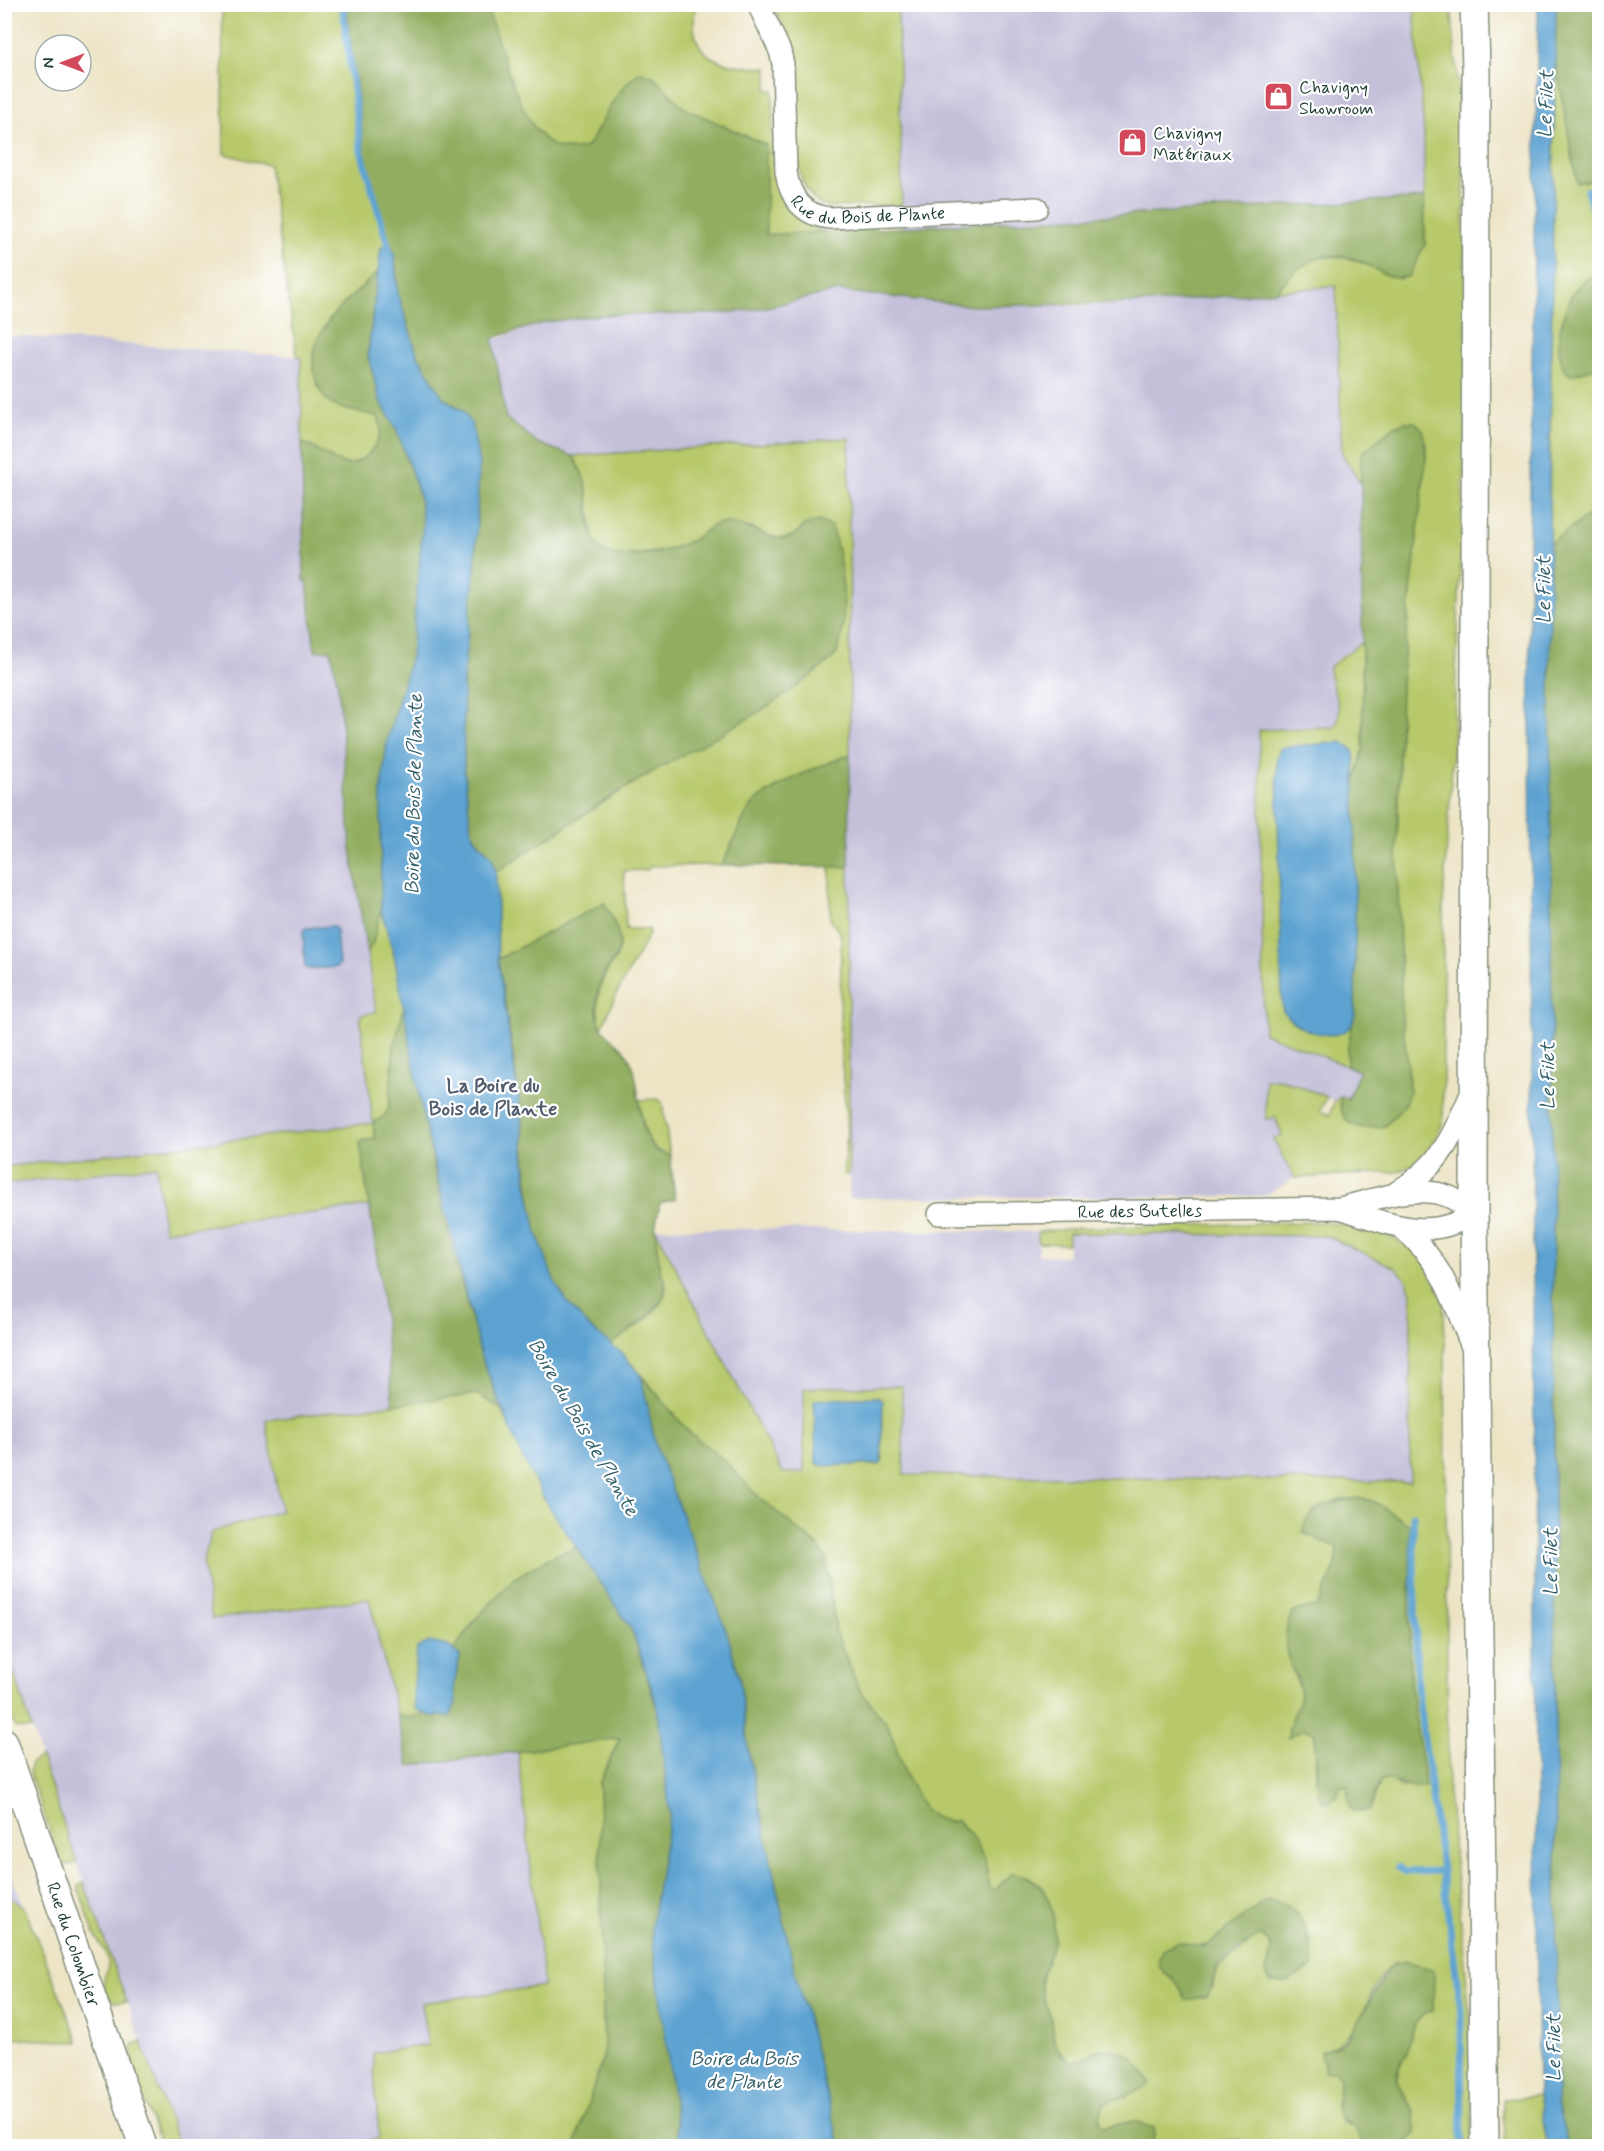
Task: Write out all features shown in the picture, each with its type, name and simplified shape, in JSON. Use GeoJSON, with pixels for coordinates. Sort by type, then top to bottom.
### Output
{"type":"FeatureCollection","features":[{"type":"Feature","properties":{"kind":"main road"},"geometry":{"type":"LineString","coordinates":[[1474,4],[1476,68],[1474,1212],[1485,2146]]}},
{"type":"Feature","properties":{"kind":"main road","name":"Rue du Colombier"},"geometry":{"type":"LineString","coordinates":[[4,1742],[143,2146]]}},
{"type":"Feature","properties":{"kind":"street","name":"Rue du Bois de Plante"},"geometry":{"type":"LineString","coordinates":[[758,4],[781,57],[786,172],[788,186],[801,207],[820,217],[829,218],[1037,208]]}},
{"type":"Feature","properties":{"kind":"street","name":"Rue des Butelles"},"geometry":{"type":"LineString","coordinates":[[1391,1196],[1427,1172],[1439,1158],[1474,1087]]}},
{"type":"Feature","properties":{"kind":"street","name":"Rue des Butelles"},"geometry":{"type":"LineString","coordinates":[[939,1214],[1341,1208],[1391,1196],[1430,1192],[1450,1197],[1474,1212],[1457,1224],[1437,1228],[1402,1228],[1341,1208]]}},
{"type":"Feature","properties":{"kind":"street","name":"Rue des Butelles"},"geometry":{"type":"LineString","coordinates":[[1402,1228],[1422,1245],[1436,1263],[1475,1353]]}},
{"type":"Feature","properties":{"kind":"shaded area"},"geometry":{"type":"Polygon","coordinates":[[[898,5],[1414,5],[1424,134],[1424,198],[902,227],[898,5]]]}},
{"type":"Feature","properties":{"kind":"shaded area"},"geometry":{"type":"Polygon","coordinates":[[[1336,286],[1342,454],[1361,484],[1362,642],[1334,661],[1329,677],[1338,696],[1340,717],[1335,727],[1259,730],[1264,1033],[1359,1071],[1348,1099],[1341,1097],[1335,1101],[1280,1080],[1266,1120],[1275,1116],[1282,1135],[1273,1139],[1295,1178],[1264,1196],[849,1198],[849,439],[573,456],[538,443],[506,418],[493,340],[547,322],[601,315],[715,314],[757,309],[839,291],[1079,306],[1153,303],[1336,286]]]}},
{"type":"Feature","properties":{"kind":"shaded area"},"geometry":{"type":"Polygon","coordinates":[[[4,335],[301,357],[304,581],[307,581],[316,651],[331,650],[339,692],[351,849],[376,1013],[360,1015],[373,1123],[5,1167],[4,335]]]}},
{"type":"Feature","properties":{"kind":"shaded area"},"geometry":{"type":"Polygon","coordinates":[[[156,1166],[165,1231],[369,1206],[379,1272],[393,1405],[266,1420],[281,1511],[212,1532],[212,1619],[369,1599],[409,1765],[518,1751],[544,1987],[421,2003],[428,2045],[373,2053],[379,2138],[355,2146],[179,2146],[58,1811],[5,1643],[4,1184],[156,1166]]]}},
{"type":"Feature","properties":{"kind":"shaded area"},"geometry":{"type":"Polygon","coordinates":[[[655,1228],[1038,1232],[1038,1255],[1068,1256],[1068,1232],[1327,1236],[1388,1263],[1404,1276],[1409,1287],[1411,1293],[1411,1482],[904,1475],[902,1386],[804,1473],[782,1473],[655,1228]]]}},
{"type":"Feature","properties":{"kind":"shaded area"},"geometry":{"type":"Polygon","coordinates":[[[4,1858],[5,1861],[24,1907],[5,1895],[4,1858]]]}},
{"type":"Feature","properties":{"kind":"green space"},"geometry":{"type":"Polygon","coordinates":[[[222,5],[346,5],[365,154],[389,242],[381,248],[378,272],[328,320],[331,404],[367,411],[377,416],[382,422],[380,438],[375,446],[362,459],[348,465],[336,463],[302,443],[301,358],[297,357],[269,165],[224,154],[222,5]]]}},
{"type":"Feature","properties":{"kind":"green space"},"geometry":{"type":"Polygon","coordinates":[[[346,5],[486,5],[520,101],[540,135],[552,145],[560,148],[587,147],[610,106],[631,79],[640,72],[653,76],[684,108],[766,145],[766,235],[1424,198],[1425,244],[1409,276],[1403,278],[1392,277],[1352,258],[1327,256],[1305,264],[1295,271],[1277,291],[1153,303],[973,306],[839,291],[757,309],[715,314],[601,315],[547,322],[498,336],[493,340],[506,418],[538,443],[573,456],[586,485],[593,537],[602,550],[610,554],[633,556],[659,552],[682,545],[717,524],[729,523],[775,538],[785,538],[795,534],[804,525],[819,521],[831,526],[835,539],[844,606],[841,639],[836,654],[800,684],[734,727],[624,789],[496,872],[492,857],[476,840],[471,829],[464,769],[463,678],[475,567],[479,463],[463,411],[443,398],[417,354],[398,294],[394,252],[389,242],[365,154],[346,5]]]}},
{"type":"Feature","properties":{"kind":"green space"},"geometry":{"type":"Polygon","coordinates":[[[486,5],[696,5],[694,23],[696,38],[702,49],[711,57],[736,65],[767,68],[767,90],[773,90],[774,175],[780,194],[789,210],[804,223],[826,232],[765,235],[766,145],[683,108],[653,76],[640,72],[587,147],[569,150],[551,144],[538,132],[518,99],[486,5]]]}},
{"type":"Feature","properties":{"kind":"green space"},"geometry":{"type":"Polygon","coordinates":[[[772,5],[898,5],[902,205],[827,207],[813,198],[804,184],[796,147],[795,61],[787,36],[772,5]]]}},
{"type":"Feature","properties":{"kind":"green space"},"geometry":{"type":"Polygon","coordinates":[[[1414,5],[1451,5],[1463,143],[1467,403],[1452,767],[1443,905],[1443,1121],[1436,1138],[1427,1151],[1415,1163],[1399,1172],[1295,1178],[1273,1139],[1282,1135],[1275,1117],[1266,1120],[1265,1080],[1280,1079],[1327,1097],[1320,1111],[1329,1115],[1335,1101],[1341,1096],[1340,1107],[1409,1077],[1402,1018],[1397,853],[1401,681],[1426,443],[1362,454],[1361,484],[1342,454],[1336,286],[1277,291],[1305,264],[1319,258],[1348,259],[1399,279],[1409,276],[1425,244],[1424,134],[1414,5]]]}},
{"type":"Feature","properties":{"kind":"green space"},"geometry":{"type":"Polygon","coordinates":[[[1556,5],[1599,5],[1599,179],[1577,183],[1555,56],[1556,5]]]}},
{"type":"Feature","properties":{"kind":"green space"},"geometry":{"type":"Polygon","coordinates":[[[1555,56],[1577,183],[1599,179],[1599,273],[1588,281],[1567,311],[1560,330],[1559,350],[1567,372],[1571,375],[1599,367],[1600,501],[1587,517],[1549,544],[1555,56]]]}},
{"type":"Feature","properties":{"kind":"green space"},"geometry":{"type":"Polygon","coordinates":[[[378,272],[368,355],[380,400],[397,430],[419,494],[423,524],[411,656],[387,742],[381,794],[381,909],[373,942],[367,953],[351,849],[339,692],[331,650],[315,651],[307,581],[304,581],[302,443],[347,464],[364,458],[378,439],[381,428],[378,417],[344,409],[330,403],[317,383],[313,366],[314,349],[320,334],[341,307],[378,272]]]}},
{"type":"Feature","properties":{"kind":"green space"},"geometry":{"type":"Polygon","coordinates":[[[1599,273],[1599,367],[1571,375],[1564,368],[1560,357],[1560,331],[1563,317],[1579,285],[1599,273]]]}},
{"type":"Feature","properties":{"kind":"green space"},"geometry":{"type":"Polygon","coordinates":[[[1405,422],[1415,422],[1423,430],[1426,458],[1401,681],[1397,853],[1402,1018],[1409,1092],[1404,1106],[1385,1126],[1367,1128],[1359,1127],[1347,1120],[1341,1106],[1341,1096],[1348,1099],[1359,1071],[1347,1066],[1347,1051],[1355,1010],[1355,783],[1363,750],[1361,454],[1395,426],[1405,422]]]}},
{"type":"Feature","properties":{"kind":"green space"},"geometry":{"type":"Polygon","coordinates":[[[849,438],[850,755],[795,778],[756,802],[744,817],[722,865],[649,866],[648,870],[624,871],[626,929],[649,929],[649,934],[615,997],[601,1030],[598,1009],[599,991],[606,973],[618,956],[604,904],[498,959],[496,872],[623,789],[767,705],[837,654],[842,589],[798,534],[785,539],[772,539],[753,528],[717,525],[691,541],[666,551],[620,556],[603,551],[594,541],[586,485],[573,456],[849,438]]]}},
{"type":"Feature","properties":{"kind":"green space"},"geometry":{"type":"Polygon","coordinates":[[[1599,501],[1599,2146],[1568,2146],[1557,2104],[1549,544],[1587,517],[1599,501]]]}},
{"type":"Feature","properties":{"kind":"green space"},"geometry":{"type":"Polygon","coordinates":[[[1362,642],[1363,750],[1355,783],[1355,759],[1342,742],[1277,758],[1283,1012],[1348,1029],[1353,1023],[1347,1051],[1347,1066],[1264,1033],[1259,730],[1335,727],[1339,711],[1329,667],[1362,642]]]}},
{"type":"Feature","properties":{"kind":"green space"},"geometry":{"type":"Polygon","coordinates":[[[850,755],[849,867],[722,865],[744,817],[756,802],[795,778],[850,755]]]}},
{"type":"Feature","properties":{"kind":"green space"},"geometry":{"type":"Polygon","coordinates":[[[830,867],[849,867],[849,1174],[843,1174],[847,1132],[840,1036],[841,935],[830,919],[830,867]]]}},
{"type":"Feature","properties":{"kind":"green space"},"geometry":{"type":"Polygon","coordinates":[[[604,903],[615,924],[619,949],[599,986],[597,1003],[600,1024],[628,1055],[632,1064],[642,1121],[649,1142],[656,1151],[670,1155],[675,1199],[660,1203],[655,1228],[660,1271],[665,1279],[664,1298],[645,1319],[610,1345],[586,1324],[565,1300],[553,1279],[537,1234],[528,1186],[519,1095],[498,959],[604,903]]]}},
{"type":"Feature","properties":{"kind":"green space"},"geometry":{"type":"Polygon","coordinates":[[[381,909],[395,959],[404,1007],[394,1046],[389,1109],[374,1123],[375,1140],[360,1142],[369,1206],[164,1231],[156,1166],[5,1184],[4,1167],[373,1123],[360,1015],[376,1012],[367,953],[373,942],[381,909]]]}},
{"type":"Feature","properties":{"kind":"green space"},"geometry":{"type":"Polygon","coordinates":[[[404,1007],[443,1210],[469,1311],[501,1409],[477,1394],[393,1405],[379,1272],[360,1141],[375,1139],[373,1123],[385,1115],[389,1109],[394,1046],[404,1007]]]}},
{"type":"Feature","properties":{"kind":"green space"},"geometry":{"type":"Polygon","coordinates":[[[658,1099],[662,1102],[670,1155],[655,1147],[646,1134],[644,1126],[639,1100],[658,1099]]]}},
{"type":"Feature","properties":{"kind":"green space"},"geometry":{"type":"Polygon","coordinates":[[[1315,1222],[1354,1226],[1392,1237],[1422,1259],[1433,1274],[1441,1294],[1444,1317],[1448,1792],[1470,2015],[1472,2146],[1404,2146],[1416,2132],[1412,2110],[1397,2079],[1414,2025],[1427,2013],[1396,1962],[1385,1971],[1377,1983],[1351,2032],[1340,2043],[1325,2051],[1340,2078],[1336,2106],[1342,2122],[1355,2127],[1364,2146],[1242,2146],[1242,2140],[1216,2141],[1215,2146],[1153,2146],[1154,2128],[1135,2121],[1105,2127],[1099,2123],[1103,2104],[1114,2099],[1127,2098],[1087,2057],[1078,2062],[1070,2062],[1055,2045],[1052,2023],[1043,2001],[1041,1988],[1043,1966],[1053,1940],[1051,1909],[1042,1886],[1026,1876],[1003,1881],[997,1889],[992,1891],[988,1887],[986,1868],[980,1850],[964,1827],[957,1820],[949,1822],[936,1818],[924,1810],[906,1776],[888,1725],[859,1689],[836,1633],[829,1574],[817,1545],[762,1500],[689,1432],[633,1365],[610,1345],[652,1314],[664,1297],[666,1286],[659,1266],[655,1228],[783,1473],[804,1473],[804,1388],[902,1386],[904,1475],[1410,1482],[1411,1293],[1407,1281],[1396,1268],[1327,1236],[1069,1233],[1068,1244],[1038,1243],[1038,1232],[1079,1228],[1315,1222]],[[877,1397],[814,1400],[819,1465],[878,1465],[883,1460],[877,1397]],[[1363,1498],[1338,1500],[1313,1511],[1318,1540],[1329,1542],[1337,1547],[1337,1566],[1317,1607],[1298,1610],[1291,1615],[1291,1667],[1300,1689],[1299,1703],[1288,1730],[1309,1729],[1315,1734],[1316,1781],[1336,1797],[1341,1786],[1348,1785],[1349,1805],[1353,1811],[1370,1810],[1381,1780],[1388,1778],[1402,1787],[1424,1786],[1410,1682],[1410,1526],[1376,1503],[1363,1498]],[[1264,1901],[1211,1944],[1196,1947],[1187,1943],[1164,1973],[1178,1984],[1186,2000],[1213,1988],[1215,1974],[1221,1965],[1259,1935],[1269,1942],[1271,1951],[1266,1973],[1271,1982],[1311,1944],[1295,1913],[1282,1904],[1264,1901]]]}},
{"type":"Feature","properties":{"kind":"green space"},"geometry":{"type":"Polygon","coordinates":[[[641,1376],[689,1432],[723,1459],[762,1500],[817,1545],[826,1558],[836,1633],[859,1689],[888,1725],[906,1776],[924,1810],[936,1818],[949,1822],[957,1820],[964,1827],[980,1850],[986,1867],[988,1886],[992,1890],[997,1889],[1011,1873],[1034,1881],[1042,1890],[1052,1911],[1054,1923],[1052,1947],[1042,1972],[1041,1987],[1052,2022],[1055,2044],[1070,2062],[1080,2060],[1099,2049],[1121,2052],[1134,2060],[1151,2083],[1133,2093],[1103,2104],[1099,2123],[1105,2127],[1135,2121],[1154,2128],[1153,2146],[840,2146],[794,1969],[769,1853],[748,1750],[740,1681],[727,1633],[656,1447],[641,1376]]]}},
{"type":"Feature","properties":{"kind":"green space"},"geometry":{"type":"Polygon","coordinates":[[[477,1394],[501,1409],[545,1500],[577,1547],[549,1558],[513,1579],[475,1620],[444,1664],[426,1713],[411,1717],[397,1715],[369,1599],[212,1619],[203,1564],[212,1532],[281,1511],[266,1420],[477,1394]]]}},
{"type":"Feature","properties":{"kind":"green space"},"geometry":{"type":"Polygon","coordinates":[[[1363,1498],[1376,1503],[1410,1526],[1410,1682],[1425,1786],[1410,1787],[1392,1780],[1381,1780],[1369,1810],[1353,1811],[1349,1805],[1348,1786],[1341,1786],[1330,1802],[1323,1802],[1318,1795],[1315,1734],[1304,1729],[1288,1738],[1299,1700],[1300,1687],[1288,1659],[1285,1640],[1291,1615],[1298,1610],[1317,1607],[1336,1566],[1337,1547],[1303,1533],[1305,1523],[1316,1510],[1325,1505],[1363,1498]]]}},
{"type":"Feature","properties":{"kind":"green space"},"geometry":{"type":"Polygon","coordinates":[[[577,1547],[632,1630],[661,1722],[670,1814],[651,1929],[680,2146],[575,2146],[604,2054],[599,1784],[620,1738],[409,1766],[397,1715],[411,1717],[426,1713],[444,1664],[475,1620],[513,1579],[549,1558],[577,1547]]]}},
{"type":"Feature","properties":{"kind":"green space"},"geometry":{"type":"Polygon","coordinates":[[[4,1643],[32,1729],[16,1728],[11,1717],[9,1676],[4,1643]]]}},
{"type":"Feature","properties":{"kind":"green space"},"geometry":{"type":"Polygon","coordinates":[[[620,1738],[599,1784],[604,2054],[575,2146],[355,2146],[379,2138],[373,2053],[428,2045],[421,2003],[544,1986],[518,1751],[620,1738]]]}},
{"type":"Feature","properties":{"kind":"green space"},"geometry":{"type":"Polygon","coordinates":[[[41,1757],[77,1863],[67,1865],[60,1860],[29,1772],[31,1763],[41,1757]]]}},
{"type":"Feature","properties":{"kind":"green space"},"geometry":{"type":"Polygon","coordinates":[[[84,1883],[127,2002],[114,2002],[104,1990],[108,1960],[95,1935],[79,1890],[79,1886],[84,1883]]]}},
{"type":"Feature","properties":{"kind":"green space"},"geometry":{"type":"Polygon","coordinates":[[[5,1895],[24,1907],[79,2042],[5,2038],[5,1895]]]}},
{"type":"Feature","properties":{"kind":"green space"},"geometry":{"type":"Polygon","coordinates":[[[1264,1901],[1277,1902],[1296,1913],[1307,1932],[1313,1967],[1287,1982],[1271,1982],[1266,1973],[1271,1951],[1269,1942],[1259,1935],[1218,1965],[1208,1996],[1186,2000],[1178,1984],[1159,1966],[1162,1950],[1178,1942],[1205,1947],[1264,1901]]]}},
{"type":"Feature","properties":{"kind":"green space"},"geometry":{"type":"Polygon","coordinates":[[[1403,1961],[1434,1971],[1433,2011],[1423,2015],[1415,2024],[1407,2052],[1396,2075],[1397,2082],[1415,2113],[1416,2132],[1404,2146],[1364,2146],[1355,2127],[1341,2118],[1338,2113],[1340,2078],[1335,2071],[1324,2071],[1324,2063],[1319,2052],[1340,2045],[1349,2038],[1389,1967],[1403,1961]]]}},
{"type":"Feature","properties":{"kind":"green space"},"geometry":{"type":"Polygon","coordinates":[[[141,2041],[179,2146],[162,2146],[142,2094],[133,2064],[132,2052],[134,2044],[141,2041]]]}},
{"type":"Feature","properties":{"kind":"green space"},"geometry":{"type":"Polygon","coordinates":[[[1538,2096],[1548,2146],[1504,2146],[1503,2099],[1538,2096]]]}},
{"type":"Feature","properties":{"kind":"water","name":"Le Filet"},"geometry":{"type":"Polygon","coordinates":[[[1538,5],[1556,5],[1549,476],[1557,2104],[1568,2146],[1548,2146],[1538,2096],[1529,547],[1538,5]]]}},
{"type":"Feature","properties":{"kind":"water","name":"Boire du Bois de Plante"},"geometry":{"type":"Polygon","coordinates":[[[389,242],[394,252],[398,294],[417,354],[443,398],[463,411],[472,425],[479,463],[475,567],[463,678],[464,769],[471,829],[476,840],[492,857],[496,872],[498,959],[521,1116],[526,1178],[537,1233],[553,1278],[565,1300],[589,1327],[622,1353],[641,1376],[656,1447],[727,1633],[740,1681],[748,1750],[794,1969],[840,2146],[680,2146],[651,1929],[670,1814],[657,1704],[632,1630],[545,1500],[522,1457],[481,1356],[423,1116],[395,959],[381,909],[381,794],[387,742],[411,656],[423,524],[419,493],[397,430],[380,400],[368,355],[381,248],[389,242]]]}},
{"type":"Feature","properties":{"kind":"water"},"geometry":{"type":"Polygon","coordinates":[[[1342,742],[1353,750],[1355,759],[1355,1012],[1352,1024],[1346,1031],[1326,1035],[1303,1028],[1293,1022],[1282,1007],[1277,758],[1280,749],[1284,747],[1342,742]]]}},
{"type":"Feature","properties":{"kind":"water"},"geometry":{"type":"Polygon","coordinates":[[[333,926],[336,929],[339,964],[337,967],[308,969],[305,967],[303,931],[306,928],[333,926]]]}},
{"type":"Feature","properties":{"kind":"water"},"geometry":{"type":"Polygon","coordinates":[[[877,1397],[883,1401],[881,1464],[823,1466],[816,1463],[814,1400],[877,1397]]]}},
{"type":"Feature","properties":{"kind":"water"},"geometry":{"type":"Polygon","coordinates":[[[429,1642],[448,1646],[460,1656],[454,1684],[456,1703],[450,1716],[431,1716],[415,1709],[413,1698],[417,1648],[429,1642]]]}},
{"type":"Feature","properties":{"kind":"waterway","name":"Boire du Bois de Plante"},"geometry":{"type":"LineString","coordinates":[[342,4],[361,150],[389,249]]}},
{"type":"Feature","properties":{"kind":"waterway"},"geometry":{"type":"LineString","coordinates":[[1587,190],[1600,232]]}},
{"type":"Feature","properties":{"kind":"waterway"},"geometry":{"type":"LineString","coordinates":[[1413,1515],[1417,1687],[1461,2010],[1462,2146]]}},
{"type":"Feature","properties":{"kind":"waterway"},"geometry":{"type":"LineString","coordinates":[[1398,1867],[1406,1872],[1442,1871]]}},
{"type":"Feature","properties":{"kind":"place","name":"Chavigny Showroom"},"geometry":{"type":"Point","coordinates":[1278,97]}},
{"type":"Feature","properties":{"kind":"place","name":"Chavigny Matériaux"},"geometry":{"type":"Point","coordinates":[1132,143]}},
{"type":"Feature","properties":{"kind":"district","name":"La Boire du Bois de Plante"},"geometry":{"type":"Point","coordinates":[493,1096]}}]}
